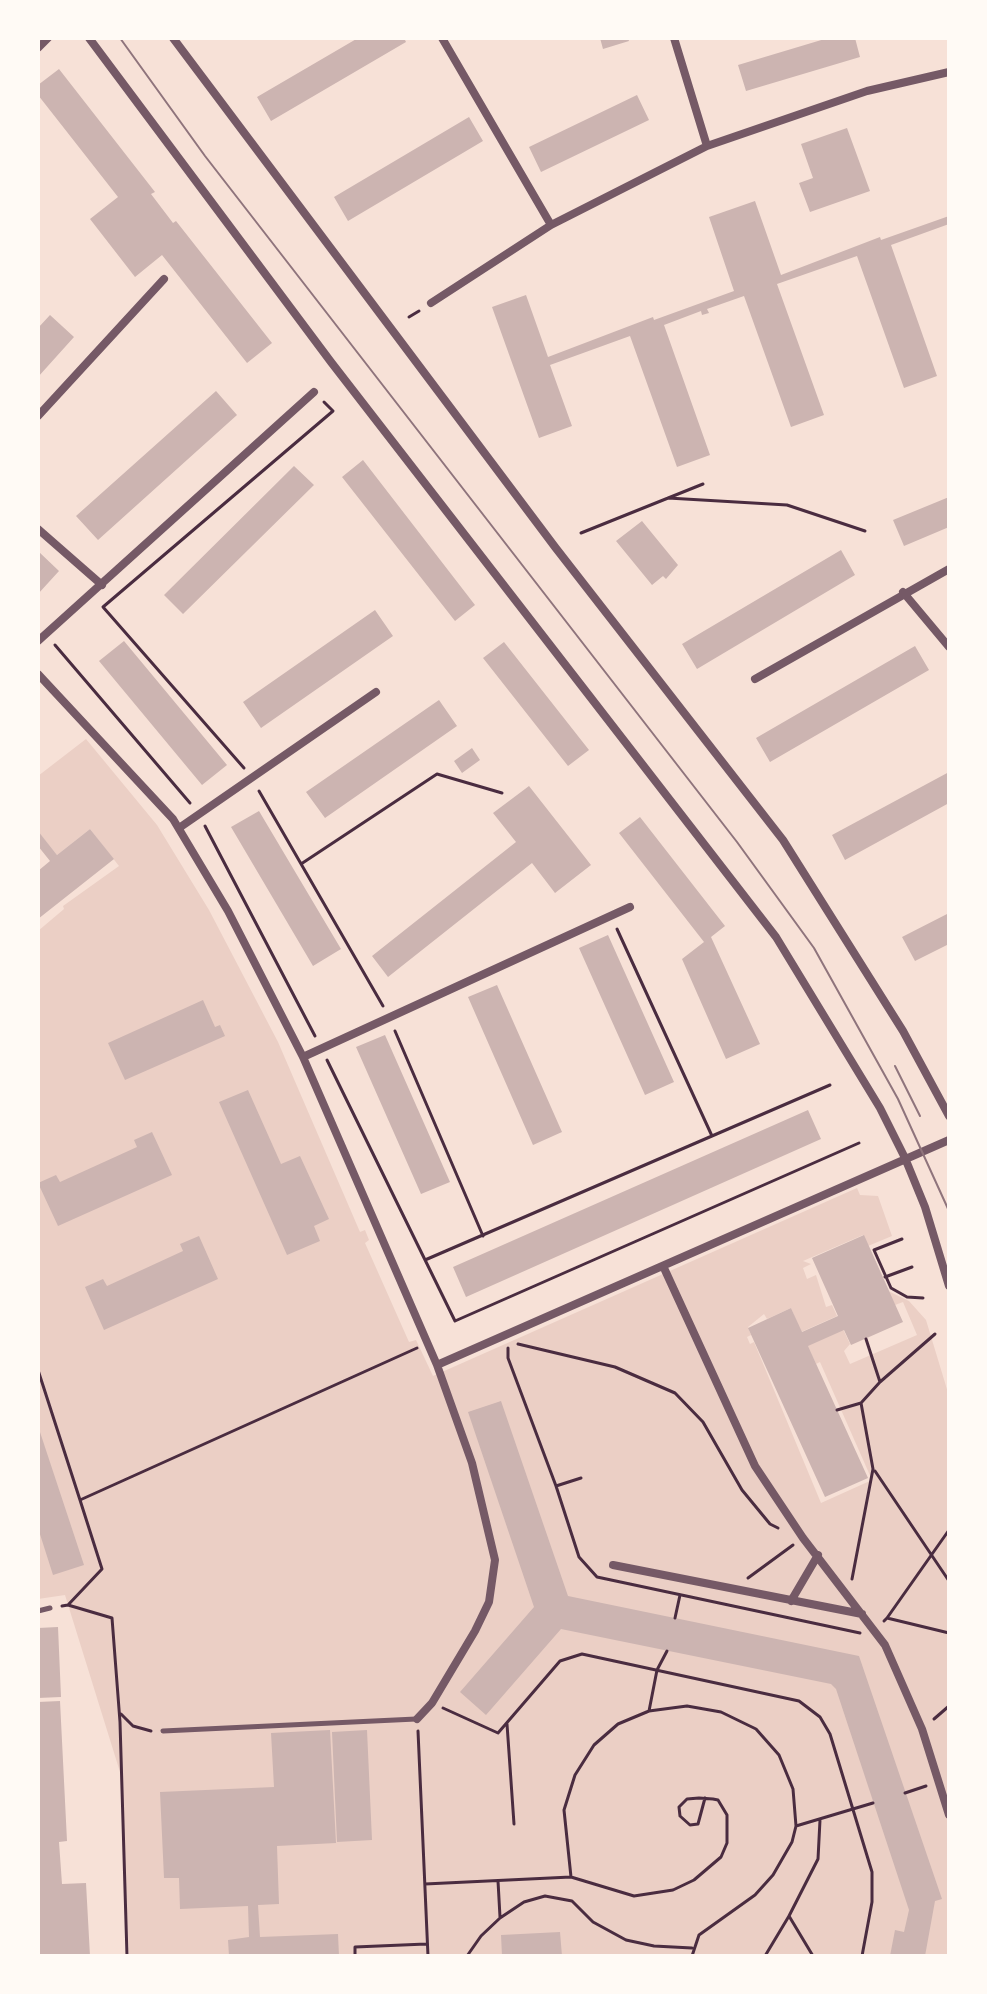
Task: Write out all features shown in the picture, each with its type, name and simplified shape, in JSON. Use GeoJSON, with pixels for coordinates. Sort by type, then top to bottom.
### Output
{"type":"FeatureCollection","features":[{"type":"Feature","properties":{"kind":"street"},"geometry":{"type":"LineString","coordinates":[[38,48],[48,38]]}},
{"type":"Feature","properties":{"kind":"street"},"geometry":{"type":"LineString","coordinates":[[89,38],[331,362],[776,937],[880,1108],[905,1158],[925,1207],[949,1286]]}},
{"type":"Feature","properties":{"kind":"street"},"geometry":{"type":"LineString","coordinates":[[173,38],[555,547],[783,840],[903,1031],[949,1116]]}},
{"type":"Feature","properties":{"kind":"street"},"geometry":{"type":"LineString","coordinates":[[442,38],[551,225]]}},
{"type":"Feature","properties":{"kind":"street"},"geometry":{"type":"LineString","coordinates":[[674,38],[707,146]]}},
{"type":"Feature","properties":{"kind":"street"},"geometry":{"type":"LineString","coordinates":[[431,303],[551,225],[707,146],[867,91],[949,72]]}},
{"type":"Feature","properties":{"kind":"street"},"geometry":{"type":"LineString","coordinates":[[38,416],[164,279]]}},
{"type":"Feature","properties":{"kind":"street"},"geometry":{"type":"LineString","coordinates":[[38,641],[314,392]]}},
{"type":"Feature","properties":{"kind":"street"},"geometry":{"type":"LineString","coordinates":[[38,529],[102,585]]}},
{"type":"Feature","properties":{"kind":"street"},"geometry":{"type":"LineString","coordinates":[[755,679],[903,592],[949,569]]}},
{"type":"Feature","properties":{"kind":"street"},"geometry":{"type":"LineString","coordinates":[[903,592],[949,647]]}},
{"type":"Feature","properties":{"kind":"street"},"geometry":{"type":"LineString","coordinates":[[38,674],[179,828],[228,911],[303,1057],[437,1365],[472,1463],[495,1560],[489,1602],[432,1703],[417,1719]]}},
{"type":"Feature","properties":{"kind":"street"},"geometry":{"type":"LineString","coordinates":[[179,828],[376,692]]}},
{"type":"Feature","properties":{"kind":"street"},"geometry":{"type":"LineString","coordinates":[[303,1057],[630,907]]}},
{"type":"Feature","properties":{"kind":"street"},"geometry":{"type":"LineString","coordinates":[[437,1365],[664,1268],[949,1140]]}},
{"type":"Feature","properties":{"kind":"street"},"geometry":{"type":"LineString","coordinates":[[664,1268],[755,1466],[803,1538],[849,1594],[885,1645],[922,1729],[949,1815]]}},
{"type":"Feature","properties":{"kind":"street"},"geometry":{"type":"LineString","coordinates":[[791,1601],[818,1555]]}},
{"type":"Feature","properties":{"kind":"street"},"geometry":{"type":"LineString","coordinates":[[613,1565],[862,1614]]}},
{"type":"Feature","properties":{"kind":"lane"},"geometry":{"type":"LineString","coordinates":[[38,1611],[50,1608]]}},
{"type":"Feature","properties":{"kind":"lane"},"geometry":{"type":"LineString","coordinates":[[163,1731],[417,1719]]}},
{"type":"Feature","properties":{"kind":"path"},"geometry":{"type":"LineString","coordinates":[[314,392],[333,411],[103,607],[252,778],[389,1017],[483,1236]]}},
{"type":"Feature","properties":{"kind":"path"},"geometry":{"type":"LineString","coordinates":[[581,533],[703,484]]}},
{"type":"Feature","properties":{"kind":"path"},"geometry":{"type":"LineString","coordinates":[[668,498],[787,505],[865,531]]}},
{"type":"Feature","properties":{"kind":"path"},"geometry":{"type":"LineString","coordinates":[[46,634],[199,814],[321,1048],[455,1321],[859,1143]]}},
{"type":"Feature","properties":{"kind":"path"},"geometry":{"type":"LineString","coordinates":[[301,864],[437,774],[502,793]]}},
{"type":"Feature","properties":{"kind":"path"},"geometry":{"type":"LineString","coordinates":[[611,915],[712,1136]]}},
{"type":"Feature","properties":{"kind":"path"},"geometry":{"type":"LineString","coordinates":[[425,1260],[830,1085]]}},
{"type":"Feature","properties":{"kind":"path"},"geometry":{"type":"LineString","coordinates":[[902,1239],[874,1250],[891,1288],[901,1295],[923,1298]]}},
{"type":"Feature","properties":{"kind":"path"},"geometry":{"type":"LineString","coordinates":[[885,1277],[912,1267]]}},
{"type":"Feature","properties":{"kind":"path"},"geometry":{"type":"LineString","coordinates":[[837,1410],[861,1403],[880,1382],[935,1334]]}},
{"type":"Feature","properties":{"kind":"path"},"geometry":{"type":"LineString","coordinates":[[866,1339],[880,1382]]}},
{"type":"Feature","properties":{"kind":"path"},"geometry":{"type":"LineString","coordinates":[[581,1478],[556,1486],[508,1358],[509,1342],[615,1367],[675,1393],[703,1422],[742,1490],[770,1524],[803,1538]]}},
{"type":"Feature","properties":{"kind":"path"},"geometry":{"type":"LineString","coordinates":[[80,1500],[428,1343]]}},
{"type":"Feature","properties":{"kind":"path"},"geometry":{"type":"LineString","coordinates":[[38,1370],[102,1569],[68,1605]]}},
{"type":"Feature","properties":{"kind":"path"},"geometry":{"type":"LineString","coordinates":[[849,1594],[873,1469],[861,1403]]}},
{"type":"Feature","properties":{"kind":"path"},"geometry":{"type":"LineString","coordinates":[[873,1469],[949,1581]]}},
{"type":"Feature","properties":{"kind":"path"},"geometry":{"type":"LineString","coordinates":[[887,1618],[949,1530]]}},
{"type":"Feature","properties":{"kind":"path"},"geometry":{"type":"LineString","coordinates":[[732,1590],[803,1538]]}},
{"type":"Feature","properties":{"kind":"path"},"geometry":{"type":"LineString","coordinates":[[675,1618],[680,1595]]}},
{"type":"Feature","properties":{"kind":"path"},"geometry":{"type":"LineString","coordinates":[[50,1608],[68,1605],[112,1618],[119,1711],[127,1956]]}},
{"type":"Feature","properties":{"kind":"path"},"geometry":{"type":"LineString","coordinates":[[649,1711],[657,1670],[667,1651]]}},
{"type":"Feature","properties":{"kind":"path"},"geometry":{"type":"LineString","coordinates":[[432,1703],[498,1733],[560,1661],[582,1654],[787,1697],[810,1708],[830,1734],[854,1810],[873,1887],[862,1956]]}},
{"type":"Feature","properties":{"kind":"path"},"geometry":{"type":"LineString","coordinates":[[571,1877],[564,1810],[575,1775],[601,1737],[618,1724],[649,1711],[674,1706],[707,1709],[738,1718],[756,1729],[769,1740],[786,1767],[795,1801],[796,1826],[782,1864],[764,1886],[699,1935],[692,1948],[692,1956]]}},
{"type":"Feature","properties":{"kind":"path"},"geometry":{"type":"LineString","coordinates":[[922,1729],[949,1706]]}},
{"type":"Feature","properties":{"kind":"path"},"geometry":{"type":"LineString","coordinates":[[119,1711],[124,1719],[142,1731],[163,1731]]}},
{"type":"Feature","properties":{"kind":"path"},"geometry":{"type":"LineString","coordinates":[[417,1719],[428,1956]]}},
{"type":"Feature","properties":{"kind":"path"},"geometry":{"type":"LineString","coordinates":[[507,1724],[514,1824]]}},
{"type":"Feature","properties":{"kind":"path"},"geometry":{"type":"LineString","coordinates":[[905,1793],[940,1782]]}},
{"type":"Feature","properties":{"kind":"path"},"geometry":{"type":"LineString","coordinates":[[425,1884],[571,1877],[634,1896],[673,1890],[694,1880],[721,1857],[727,1843],[724,1804],[705,1798],[682,1803],[679,1813],[682,1820],[690,1825],[700,1822],[705,1798]]}},
{"type":"Feature","properties":{"kind":"path"},"geometry":{"type":"LineString","coordinates":[[796,1826],[873,1803]]}},
{"type":"Feature","properties":{"kind":"path"},"geometry":{"type":"LineString","coordinates":[[765,1956],[818,1859],[820,1820]]}},
{"type":"Feature","properties":{"kind":"path"},"geometry":{"type":"LineString","coordinates":[[498,1881],[500,1918]]}},
{"type":"Feature","properties":{"kind":"path"},"geometry":{"type":"LineString","coordinates":[[467,1956],[481,1936],[500,1918],[530,1900],[554,1896],[572,1901],[598,1925],[626,1940],[654,1946],[692,1948]]}},
{"type":"Feature","properties":{"kind":"path"},"geometry":{"type":"LineString","coordinates":[[789,1916],[799,1926],[813,1956]]}},
{"type":"Feature","properties":{"kind":"path"},"geometry":{"type":"LineString","coordinates":[[355,1956],[355,1947],[428,1944]]}},
{"type":"Feature","properties":{"kind":"shaded area"},"geometry":{"type":"Polygon","coordinates":[[[86,739],[157,825],[209,910],[278,1042],[360,1232],[365,1230],[369,1240],[365,1243],[409,1342],[416,1340],[433,1376],[857,1188],[860,1195],[878,1196],[892,1236],[868,1246],[863,1235],[803,1261],[811,1264],[803,1268],[807,1279],[816,1275],[826,1307],[832,1305],[837,1316],[801,1332],[791,1308],[767,1319],[764,1314],[748,1327],[751,1335],[747,1337],[750,1344],[754,1342],[821,1503],[872,1480],[820,1362],[816,1364],[807,1345],[843,1329],[850,1344],[844,1351],[850,1364],[917,1335],[903,1302],[895,1305],[888,1291],[909,1301],[926,1320],[949,1396],[949,1956],[129,1956],[120,1772],[65,1595],[38,1599],[38,931],[64,909],[63,906],[119,866],[90,829],[57,855],[38,832],[38,776],[86,739]]]}},
{"type":"Feature","properties":{"kind":"building"},"geometry":{"type":"Polygon","coordinates":[[[358,38],[404,38],[406,42],[271,121],[257,97],[358,38]]]}},
{"type":"Feature","properties":{"kind":"building"},"geometry":{"type":"Polygon","coordinates":[[[600,38],[628,38],[629,41],[603,49],[600,38]]]}},
{"type":"Feature","properties":{"kind":"building"},"geometry":{"type":"Polygon","coordinates":[[[828,38],[855,38],[860,57],[746,91],[738,65],[828,38]]]}},
{"type":"Feature","properties":{"kind":"building"},"geometry":{"type":"Polygon","coordinates":[[[59,69],[155,192],[151,194],[173,223],[176,221],[272,343],[247,363],[162,255],[135,277],[90,219],[118,197],[38,95],[38,85],[59,69]]]}},
{"type":"Feature","properties":{"kind":"building"},"geometry":{"type":"Polygon","coordinates":[[[637,95],[649,120],[541,172],[529,147],[637,95]]]}},
{"type":"Feature","properties":{"kind":"building"},"geometry":{"type":"Polygon","coordinates":[[[469,117],[483,141],[348,221],[334,197],[469,117]]]}},
{"type":"Feature","properties":{"kind":"building"},"geometry":{"type":"Polygon","coordinates":[[[847,128],[870,191],[810,212],[799,183],[813,178],[801,144],[847,128]]]}},
{"type":"Feature","properties":{"kind":"building"},"geometry":{"type":"Polygon","coordinates":[[[755,201],[781,275],[880,237],[881,240],[949,216],[949,224],[891,245],[937,376],[904,388],[857,256],[777,284],[824,415],[791,427],[744,296],[707,309],[709,313],[702,315],[701,311],[664,325],[710,455],[677,467],[630,336],[550,365],[572,426],[539,438],[492,307],[526,295],[548,357],[653,317],[654,320],[734,291],[709,217],[755,201]]]}},
{"type":"Feature","properties":{"kind":"building"},"geometry":{"type":"Polygon","coordinates":[[[50,315],[74,337],[38,377],[38,328],[50,315]]]}},
{"type":"Feature","properties":{"kind":"building"},"geometry":{"type":"Polygon","coordinates":[[[216,391],[237,415],[98,540],[76,516],[216,391]]]}},
{"type":"Feature","properties":{"kind":"building"},"geometry":{"type":"Polygon","coordinates":[[[363,460],[475,605],[455,621],[342,477],[363,460]]]}},
{"type":"Feature","properties":{"kind":"building"},"geometry":{"type":"Polygon","coordinates":[[[294,466],[314,485],[183,614],[164,595],[294,466]]]}},
{"type":"Feature","properties":{"kind":"building"},"geometry":{"type":"Polygon","coordinates":[[[949,497],[949,527],[904,546],[893,520],[949,497]]]}},
{"type":"Feature","properties":{"kind":"building"},"geometry":{"type":"Polygon","coordinates":[[[642,521],[678,565],[666,579],[663,576],[652,585],[616,541],[642,521]]]}},
{"type":"Feature","properties":{"kind":"building"},"geometry":{"type":"Polygon","coordinates":[[[841,550],[855,575],[697,669],[682,644],[841,550]]]}},
{"type":"Feature","properties":{"kind":"building"},"geometry":{"type":"Polygon","coordinates":[[[38,551],[59,571],[38,594],[38,551]]]}},
{"type":"Feature","properties":{"kind":"building"},"geometry":{"type":"Polygon","coordinates":[[[375,610],[393,636],[261,728],[243,702],[375,610]]]}},
{"type":"Feature","properties":{"kind":"building"},"geometry":{"type":"Polygon","coordinates":[[[124,641],[227,765],[202,785],[99,661],[124,641]]]}},
{"type":"Feature","properties":{"kind":"building"},"geometry":{"type":"Polygon","coordinates":[[[504,642],[589,750],[568,766],[483,658],[504,642]]]}},
{"type":"Feature","properties":{"kind":"building"},"geometry":{"type":"Polygon","coordinates":[[[915,646],[929,670],[770,762],[756,738],[915,646]]]}},
{"type":"Feature","properties":{"kind":"building"},"geometry":{"type":"Polygon","coordinates":[[[439,700],[457,726],[325,818],[306,792],[439,700]]]}},
{"type":"Feature","properties":{"kind":"building"},"geometry":{"type":"Polygon","coordinates":[[[472,748],[480,760],[462,773],[454,761],[472,748]]]}},
{"type":"Feature","properties":{"kind":"building"},"geometry":{"type":"Polygon","coordinates":[[[949,772],[949,803],[845,860],[832,835],[949,772]]]}},
{"type":"Feature","properties":{"kind":"building"},"geometry":{"type":"Polygon","coordinates":[[[529,786],[591,865],[555,893],[532,863],[388,977],[372,956],[516,842],[493,813],[529,786]]]}},
{"type":"Feature","properties":{"kind":"building"},"geometry":{"type":"Polygon","coordinates":[[[259,811],[341,949],[313,966],[231,827],[259,811]]]}},
{"type":"Feature","properties":{"kind":"building"},"geometry":{"type":"Polygon","coordinates":[[[640,817],[725,926],[711,937],[760,1044],[726,1059],[682,959],[704,942],[619,833],[640,817]]]}},
{"type":"Feature","properties":{"kind":"building"},"geometry":{"type":"Polygon","coordinates":[[[90,829],[114,859],[38,919],[38,871],[50,861],[38,846],[38,831],[57,855],[90,829]]]}},
{"type":"Feature","properties":{"kind":"building"},"geometry":{"type":"Polygon","coordinates":[[[949,913],[949,944],[915,961],[902,937],[949,913]]]}},
{"type":"Feature","properties":{"kind":"building"},"geometry":{"type":"Polygon","coordinates":[[[608,935],[674,1082],[645,1095],[579,948],[608,935]]]}},
{"type":"Feature","properties":{"kind":"building"},"geometry":{"type":"Polygon","coordinates":[[[497,985],[562,1132],[533,1145],[468,997],[497,985]]]}},
{"type":"Feature","properties":{"kind":"building"},"geometry":{"type":"Polygon","coordinates":[[[203,1000],[215,1027],[220,1025],[225,1036],[125,1080],[108,1043],[203,1000]]]}},
{"type":"Feature","properties":{"kind":"building"},"geometry":{"type":"Polygon","coordinates":[[[385,1035],[450,1182],[421,1194],[356,1047],[385,1035]]]}},
{"type":"Feature","properties":{"kind":"building"},"geometry":{"type":"Polygon","coordinates":[[[248,1090],[281,1164],[300,1156],[329,1219],[314,1226],[320,1241],[287,1255],[219,1102],[248,1090]]]}},
{"type":"Feature","properties":{"kind":"building"},"geometry":{"type":"Polygon","coordinates":[[[808,1110],[821,1139],[466,1297],[453,1267],[808,1110]]]}},
{"type":"Feature","properties":{"kind":"building"},"geometry":{"type":"Polygon","coordinates":[[[152,1132],[172,1175],[58,1226],[38,1183],[56,1175],[60,1182],[137,1147],[134,1140],[152,1132]]]}},
{"type":"Feature","properties":{"kind":"building"},"geometry":{"type":"Polygon","coordinates":[[[864,1235],[903,1322],[851,1345],[844,1330],[808,1346],[868,1478],[825,1497],[748,1328],[791,1308],[802,1332],[838,1316],[812,1258],[864,1235]]]}},
{"type":"Feature","properties":{"kind":"building"},"geometry":{"type":"Polygon","coordinates":[[[199,1236],[218,1279],[104,1330],[85,1287],[103,1279],[107,1286],[183,1251],[180,1244],[199,1236]]]}},
{"type":"Feature","properties":{"kind":"building"},"geometry":{"type":"Polygon","coordinates":[[[501,1401],[568,1596],[859,1656],[942,1899],[935,1901],[925,1956],[890,1956],[895,1930],[904,1932],[909,1910],[836,1689],[831,1684],[561,1629],[486,1715],[460,1692],[534,1607],[468,1412],[501,1401]]]}},
{"type":"Feature","properties":{"kind":"building"},"geometry":{"type":"Polygon","coordinates":[[[38,1426],[84,1565],[53,1575],[38,1528],[38,1426]]]}},
{"type":"Feature","properties":{"kind":"building"},"geometry":{"type":"Polygon","coordinates":[[[58,1627],[61,1697],[38,1698],[38,1628],[58,1627]]]}},
{"type":"Feature","properties":{"kind":"building"},"geometry":{"type":"Polygon","coordinates":[[[60,1701],[67,1841],[59,1842],[62,1884],[86,1883],[90,1956],[40,1956],[38,1702],[60,1701]]]}},
{"type":"Feature","properties":{"kind":"building"},"geometry":{"type":"Polygon","coordinates":[[[330,1730],[336,1843],[277,1846],[279,1904],[258,1905],[260,1937],[338,1934],[339,1956],[229,1956],[228,1940],[249,1937],[248,1906],[180,1909],[179,1878],[164,1878],[160,1792],[274,1787],[271,1733],[330,1730]]]}},
{"type":"Feature","properties":{"kind":"building"},"geometry":{"type":"Polygon","coordinates":[[[367,1730],[372,1840],[337,1842],[332,1732],[367,1730]]]}},
{"type":"Feature","properties":{"kind":"building"},"geometry":{"type":"Polygon","coordinates":[[[560,1932],[562,1956],[502,1956],[501,1935],[560,1932]]]}},
{"type":"Feature","properties":{"kind":"tram line"},"geometry":{"type":"LineString","coordinates":[[120,38],[205,156],[737,842],[814,948],[898,1099],[949,1211]]}},
{"type":"Feature","properties":{"kind":"tram line"},"geometry":{"type":"LineString","coordinates":[[895,1066],[920,1116]]}}]}
